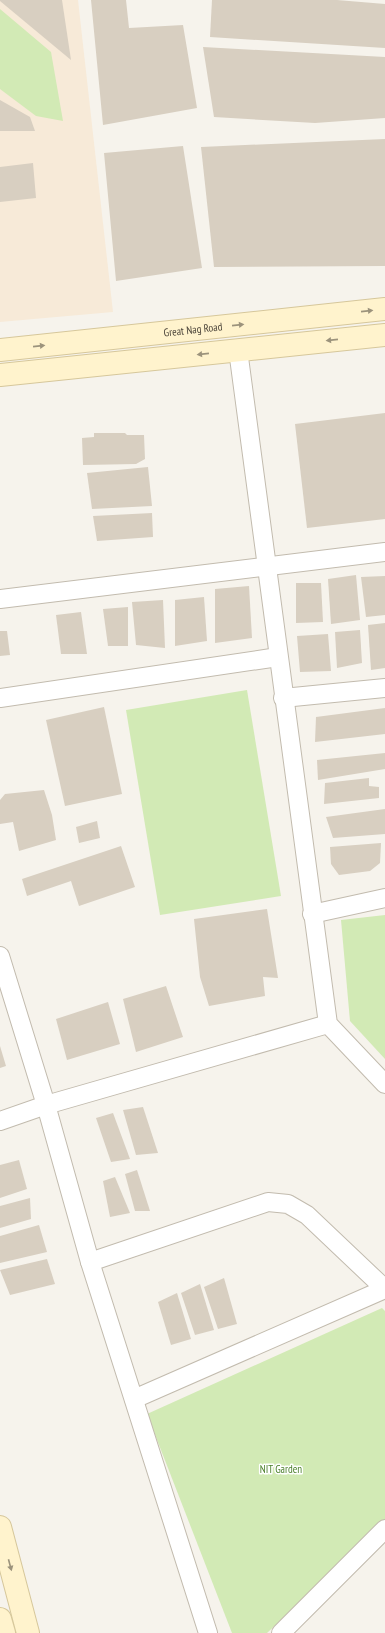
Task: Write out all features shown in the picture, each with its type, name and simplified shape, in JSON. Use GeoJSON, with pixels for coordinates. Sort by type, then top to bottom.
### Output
{"type":"FeatureCollection","features":[{"type":"Feature","properties":{"kind":"main road","name":"Great Nag Road"},"geometry":{"type":"LineString","coordinates":[[0,350],[385,309]]}},
{"type":"Feature","properties":{"kind":"main road"},"geometry":{"type":"LineString","coordinates":[[0,375],[385,335]]}},
{"type":"Feature","properties":{"kind":"main road"},"geometry":{"type":"LineString","coordinates":[[0,1528],[28,1633]]}},
{"type":"Feature","properties":{"kind":"main road"},"geometry":{"type":"LineString","coordinates":[[0,1619],[4,1633]]}},
{"type":"Feature","properties":{"kind":"street"},"geometry":{"type":"LineString","coordinates":[[238,350],[283,698],[328,1024],[385,1084]]}},
{"type":"Feature","properties":{"kind":"street"},"geometry":{"type":"LineString","coordinates":[[0,599],[267,568],[385,552]]}},
{"type":"Feature","properties":{"kind":"street"},"geometry":{"type":"LineString","coordinates":[[0,698],[278,657]]}},
{"type":"Feature","properties":{"kind":"street"},"geometry":{"type":"LineString","coordinates":[[283,698],[385,688]]}},
{"type":"Feature","properties":{"kind":"street"},"geometry":{"type":"LineString","coordinates":[[312,914],[385,898]]}},
{"type":"Feature","properties":{"kind":"street"},"geometry":{"type":"LineString","coordinates":[[0,956],[46,1105],[90,1262],[208,1633]]}},
{"type":"Feature","properties":{"kind":"street"},"geometry":{"type":"LineString","coordinates":[[0,1121],[46,1105],[328,1024]]}},
{"type":"Feature","properties":{"kind":"street"},"geometry":{"type":"LineString","coordinates":[[90,1262],[268,1202],[288,1204],[307,1215],[385,1289],[134,1399]]}},
{"type":"Feature","properties":{"kind":"street"},"geometry":{"type":"LineString","coordinates":[[281,1633],[385,1529]]}},
{"type":"Feature","properties":{"kind":"shaded area"},"geometry":{"type":"Polygon","coordinates":[[[0,0],[78,0],[113,312],[0,322],[0,0]]]}},
{"type":"Feature","properties":{"kind":"green space"},"geometry":{"type":"Polygon","coordinates":[[[0,9],[51,52],[63,121],[36,116],[0,89],[0,9]]]}},
{"type":"Feature","properties":{"kind":"green space"},"geometry":{"type":"Polygon","coordinates":[[[247,690],[281,896],[160,915],[126,710],[247,690]]]}},
{"type":"Feature","properties":{"kind":"green space"},"geometry":{"type":"Polygon","coordinates":[[[385,915],[385,1059],[350,1021],[341,920],[385,915]]]}},
{"type":"Feature","properties":{"kind":"green space","name":"NIT Garden"},"geometry":{"type":"Polygon","coordinates":[[[382,1308],[385,1311],[385,1522],[267,1633],[232,1633],[147,1414],[382,1308]]]}},
{"type":"Feature","properties":{"kind":"building"},"geometry":{"type":"Polygon","coordinates":[[[62,0],[71,60],[0,1],[62,0]]]}},
{"type":"Feature","properties":{"kind":"building"},"geometry":{"type":"Polygon","coordinates":[[[91,0],[126,0],[129,28],[183,25],[197,108],[103,125],[91,0]]]}},
{"type":"Feature","properties":{"kind":"building"},"geometry":{"type":"Polygon","coordinates":[[[212,0],[337,0],[385,4],[385,48],[210,37],[212,0]]]}},
{"type":"Feature","properties":{"kind":"building"},"geometry":{"type":"Polygon","coordinates":[[[203,47],[385,57],[385,118],[315,123],[214,117],[203,47]]]}},
{"type":"Feature","properties":{"kind":"building"},"geometry":{"type":"Polygon","coordinates":[[[0,100],[30,117],[35,131],[0,131],[0,100]]]}},
{"type":"Feature","properties":{"kind":"building"},"geometry":{"type":"Polygon","coordinates":[[[385,139],[385,266],[214,267],[201,147],[385,139]]]}},
{"type":"Feature","properties":{"kind":"building"},"geometry":{"type":"Polygon","coordinates":[[[183,146],[202,268],[116,281],[104,153],[183,146]]]}},
{"type":"Feature","properties":{"kind":"building"},"geometry":{"type":"Polygon","coordinates":[[[33,163],[36,198],[0,202],[0,167],[33,163]]]}},
{"type":"Feature","properties":{"kind":"building"},"geometry":{"type":"Polygon","coordinates":[[[385,413],[385,519],[307,528],[295,424],[385,413]]]}},
{"type":"Feature","properties":{"kind":"building"},"geometry":{"type":"Polygon","coordinates":[[[94,433],[125,433],[127,435],[144,435],[145,459],[136,464],[83,465],[82,438],[94,437],[94,433]]]}},
{"type":"Feature","properties":{"kind":"building"},"geometry":{"type":"Polygon","coordinates":[[[148,467],[152,506],[92,509],[87,473],[148,467]]]}},
{"type":"Feature","properties":{"kind":"building"},"geometry":{"type":"Polygon","coordinates":[[[152,513],[153,537],[97,541],[93,516],[152,513]]]}},
{"type":"Feature","properties":{"kind":"building"},"geometry":{"type":"Polygon","coordinates":[[[356,575],[360,620],[331,624],[328,579],[356,575]]]}},
{"type":"Feature","properties":{"kind":"building"},"geometry":{"type":"Polygon","coordinates":[[[385,576],[385,615],[366,617],[361,577],[385,576]]]}},
{"type":"Feature","properties":{"kind":"building"},"geometry":{"type":"Polygon","coordinates":[[[296,583],[321,583],[323,622],[296,623],[296,583]]]}},
{"type":"Feature","properties":{"kind":"building"},"geometry":{"type":"Polygon","coordinates":[[[249,586],[252,638],[215,643],[215,589],[249,586]]]}},
{"type":"Feature","properties":{"kind":"building"},"geometry":{"type":"Polygon","coordinates":[[[204,597],[207,641],[175,646],[175,600],[204,597]]]}},
{"type":"Feature","properties":{"kind":"building"},"geometry":{"type":"Polygon","coordinates":[[[163,600],[165,648],[136,645],[132,602],[163,600]]]}},
{"type":"Feature","properties":{"kind":"building"},"geometry":{"type":"Polygon","coordinates":[[[128,607],[128,646],[108,646],[103,609],[128,607]]]}},
{"type":"Feature","properties":{"kind":"building"},"geometry":{"type":"Polygon","coordinates":[[[81,612],[87,654],[61,654],[56,615],[81,612]]]}},
{"type":"Feature","properties":{"kind":"building"},"geometry":{"type":"Polygon","coordinates":[[[385,623],[385,668],[371,670],[368,625],[385,623]]]}},
{"type":"Feature","properties":{"kind":"building"},"geometry":{"type":"Polygon","coordinates":[[[360,630],[362,663],[337,668],[335,632],[360,630]]]}},
{"type":"Feature","properties":{"kind":"building"},"geometry":{"type":"Polygon","coordinates":[[[0,631],[7,631],[10,655],[0,656],[0,631]]]}},
{"type":"Feature","properties":{"kind":"building"},"geometry":{"type":"Polygon","coordinates":[[[328,634],[331,671],[300,672],[297,636],[328,634]]]}},
{"type":"Feature","properties":{"kind":"building"},"geometry":{"type":"Polygon","coordinates":[[[104,707],[122,794],[65,806],[46,720],[104,707]]]}},
{"type":"Feature","properties":{"kind":"building"},"geometry":{"type":"Polygon","coordinates":[[[385,708],[385,734],[315,742],[316,717],[385,708]]]}},
{"type":"Feature","properties":{"kind":"building"},"geometry":{"type":"Polygon","coordinates":[[[385,753],[385,769],[318,780],[317,760],[385,753]]]}},
{"type":"Feature","properties":{"kind":"building"},"geometry":{"type":"Polygon","coordinates":[[[369,778],[369,786],[379,787],[379,798],[324,804],[325,783],[369,778]]]}},
{"type":"Feature","properties":{"kind":"building"},"geometry":{"type":"Polygon","coordinates":[[[44,790],[52,815],[56,840],[19,851],[13,822],[0,824],[0,800],[5,794],[44,790]]]}},
{"type":"Feature","properties":{"kind":"building"},"geometry":{"type":"Polygon","coordinates":[[[385,809],[385,834],[333,838],[326,817],[385,809]]]}},
{"type":"Feature","properties":{"kind":"building"},"geometry":{"type":"Polygon","coordinates":[[[97,821],[100,838],[79,843],[76,827],[97,821]]]}},
{"type":"Feature","properties":{"kind":"building"},"geometry":{"type":"Polygon","coordinates":[[[381,843],[380,863],[370,871],[339,875],[331,864],[330,847],[381,843]]]}},
{"type":"Feature","properties":{"kind":"building"},"geometry":{"type":"Polygon","coordinates":[[[121,846],[135,887],[79,906],[71,881],[27,896],[22,879],[121,846]]]}},
{"type":"Feature","properties":{"kind":"building"},"geometry":{"type":"Polygon","coordinates":[[[267,909],[278,978],[263,977],[265,996],[209,1006],[200,977],[194,919],[267,909]]]}},
{"type":"Feature","properties":{"kind":"building"},"geometry":{"type":"Polygon","coordinates":[[[166,986],[183,1037],[136,1052],[123,999],[166,986]]]}},
{"type":"Feature","properties":{"kind":"building"},"geometry":{"type":"Polygon","coordinates":[[[108,1002],[120,1044],[67,1060],[56,1019],[108,1002]]]}},
{"type":"Feature","properties":{"kind":"building"},"geometry":{"type":"Polygon","coordinates":[[[0,1046],[6,1066],[0,1068],[0,1046]]]}},
{"type":"Feature","properties":{"kind":"building"},"geometry":{"type":"Polygon","coordinates":[[[143,1107],[158,1153],[136,1155],[123,1110],[143,1107]]]}},
{"type":"Feature","properties":{"kind":"building"},"geometry":{"type":"Polygon","coordinates":[[[113,1113],[130,1159],[111,1162],[96,1118],[113,1113]]]}},
{"type":"Feature","properties":{"kind":"building"},"geometry":{"type":"Polygon","coordinates":[[[19,1160],[27,1189],[0,1198],[0,1165],[19,1160]]]}},
{"type":"Feature","properties":{"kind":"building"},"geometry":{"type":"Polygon","coordinates":[[[137,1170],[150,1211],[135,1211],[125,1174],[137,1170]]]}},
{"type":"Feature","properties":{"kind":"building"},"geometry":{"type":"Polygon","coordinates":[[[115,1177],[130,1213],[110,1217],[103,1181],[115,1177]]]}},
{"type":"Feature","properties":{"kind":"building"},"geometry":{"type":"Polygon","coordinates":[[[30,1198],[31,1219],[0,1228],[0,1206],[30,1198]]]}},
{"type":"Feature","properties":{"kind":"building"},"geometry":{"type":"Polygon","coordinates":[[[39,1225],[47,1252],[0,1263],[0,1236],[39,1225]]]}},
{"type":"Feature","properties":{"kind":"building"},"geometry":{"type":"Polygon","coordinates":[[[47,1259],[55,1284],[10,1295],[0,1270],[47,1259]]]}},
{"type":"Feature","properties":{"kind":"building"},"geometry":{"type":"Polygon","coordinates":[[[224,1278],[237,1324],[218,1329],[204,1287],[224,1278]]]}},
{"type":"Feature","properties":{"kind":"building"},"geometry":{"type":"Polygon","coordinates":[[[200,1284],[214,1330],[195,1335],[181,1293],[200,1284]]]}},
{"type":"Feature","properties":{"kind":"building"},"geometry":{"type":"Polygon","coordinates":[[[177,1293],[191,1339],[171,1345],[158,1302],[177,1293]]]}}]}
